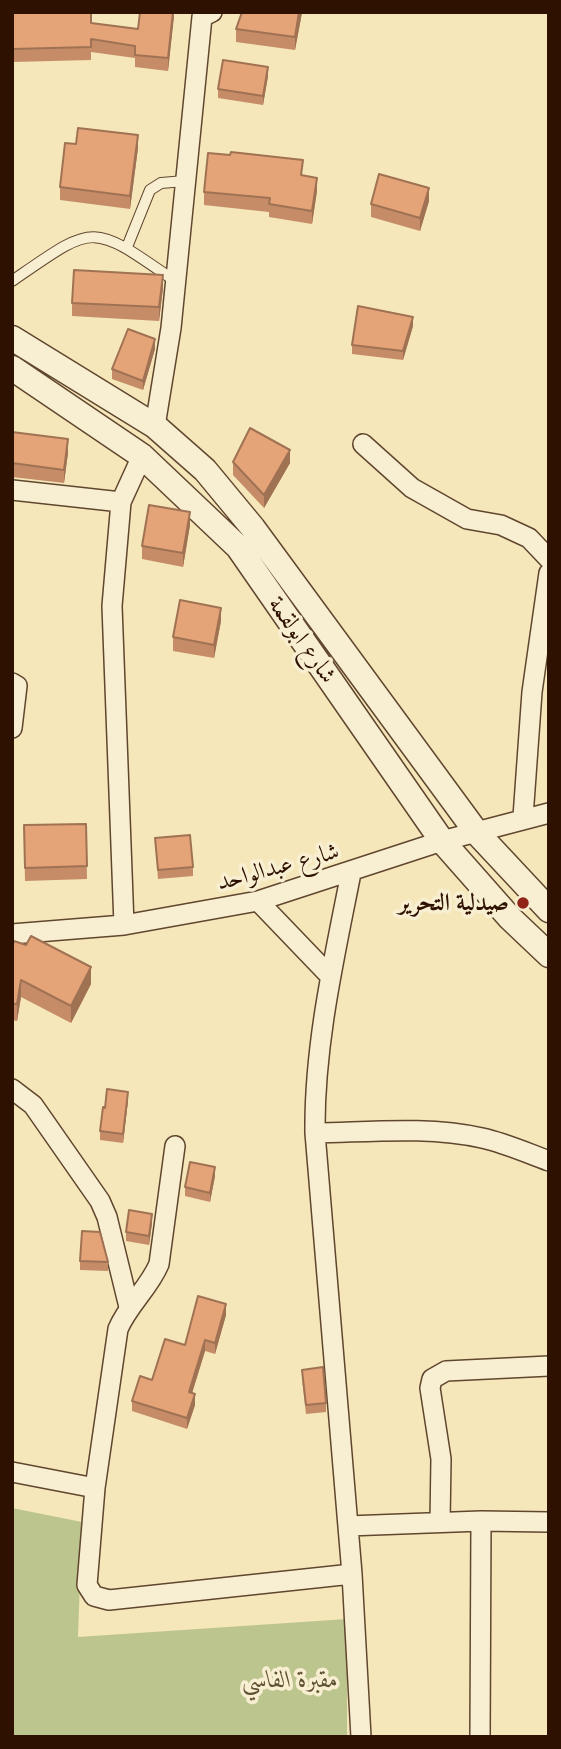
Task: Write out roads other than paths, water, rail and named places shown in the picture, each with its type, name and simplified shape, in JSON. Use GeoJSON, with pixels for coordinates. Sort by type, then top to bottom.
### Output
{"type":"FeatureCollection","features":[{"type":"Feature","properties":{"kind":"street"},"geometry":{"type":"LineString","coordinates":[[155,426],[175,282],[199,14]]}},
{"type":"Feature","properties":{"kind":"street","name":"شارع ابولقمة"},"geometry":{"type":"LineString","coordinates":[[12,338],[155,426],[205,470],[253,528],[477,834],[549,910]]}},
{"type":"Feature","properties":{"kind":"street","name":"شارع ابولقمة"},"geometry":{"type":"LineString","coordinates":[[12,368],[142,456],[238,547],[442,841],[510,918],[549,955]]}},
{"type":"Feature","properties":{"kind":"street"},"geometry":{"type":"LineString","coordinates":[[363,444],[412,488],[467,519],[501,525],[529,538],[549,559]]}},
{"type":"Feature","properties":{"kind":"street"},"geometry":{"type":"LineString","coordinates":[[124,925],[112,618],[121,502],[142,456]]}},
{"type":"Feature","properties":{"kind":"street"},"geometry":{"type":"LineString","coordinates":[[12,490],[121,502]]}},
{"type":"Feature","properties":{"kind":"street"},"geometry":{"type":"LineString","coordinates":[[523,817],[532,692],[549,573]]}},
{"type":"Feature","properties":{"kind":"street"},"geometry":{"type":"LineString","coordinates":[[12,683],[17,686],[18,695],[12,728]]}},
{"type":"Feature","properties":{"kind":"street","name":"شارع عبدالواحد"},"geometry":{"type":"LineString","coordinates":[[12,934],[124,925],[258,901],[351,873],[442,841],[477,834],[523,817],[549,813]]}},
{"type":"Feature","properties":{"kind":"street"},"geometry":{"type":"LineString","coordinates":[[351,873],[330,976],[315,1099],[315,1133],[352,1574],[361,1737]]}},
{"type":"Feature","properties":{"kind":"street"},"geometry":{"type":"LineString","coordinates":[[258,901],[330,976]]}},
{"type":"Feature","properties":{"kind":"street"},"geometry":{"type":"LineString","coordinates":[[12,1088],[33,1105],[100,1201],[107,1217],[129,1307]]}},
{"type":"Feature","properties":{"kind":"street"},"geometry":{"type":"LineString","coordinates":[[315,1133],[428,1130],[456,1133],[485,1138],[549,1161]]}},
{"type":"Feature","properties":{"kind":"street"},"geometry":{"type":"LineString","coordinates":[[175,1146],[159,1264],[155,1274],[129,1307],[118,1329],[95,1488],[87,1585],[94,1596],[109,1600],[352,1574]]}},
{"type":"Feature","properties":{"kind":"street"},"geometry":{"type":"LineString","coordinates":[[440,1522],[441,1459],[430,1388],[432,1379],[446,1371],[549,1366]]}},
{"type":"Feature","properties":{"kind":"street"},"geometry":{"type":"LineString","coordinates":[[12,1472],[95,1488]]}},
{"type":"Feature","properties":{"kind":"street"},"geometry":{"type":"LineString","coordinates":[[348,1526],[481,1521],[549,1522]]}},
{"type":"Feature","properties":{"kind":"street"},"geometry":{"type":"LineString","coordinates":[[480,1737],[481,1521]]}},
{"type":"Feature","properties":{"kind":"lane"},"geometry":{"type":"LineString","coordinates":[[127,247],[150,190],[161,183],[185,181]]}},
{"type":"Feature","properties":{"kind":"lane"},"geometry":{"type":"LineString","coordinates":[[12,282],[70,242],[86,236],[104,237],[127,247],[175,282]]}},
{"type":"Feature","properties":{"kind":"place","name":"صيدلية التحرير"},"geometry":{"type":"Point","coordinates":[523,903]}},
{"type":"Feature","properties":{"kind":"park label","name":"مقبرة الفاسي"},"geometry":{"type":"Point","coordinates":[290,1680]}}]}
